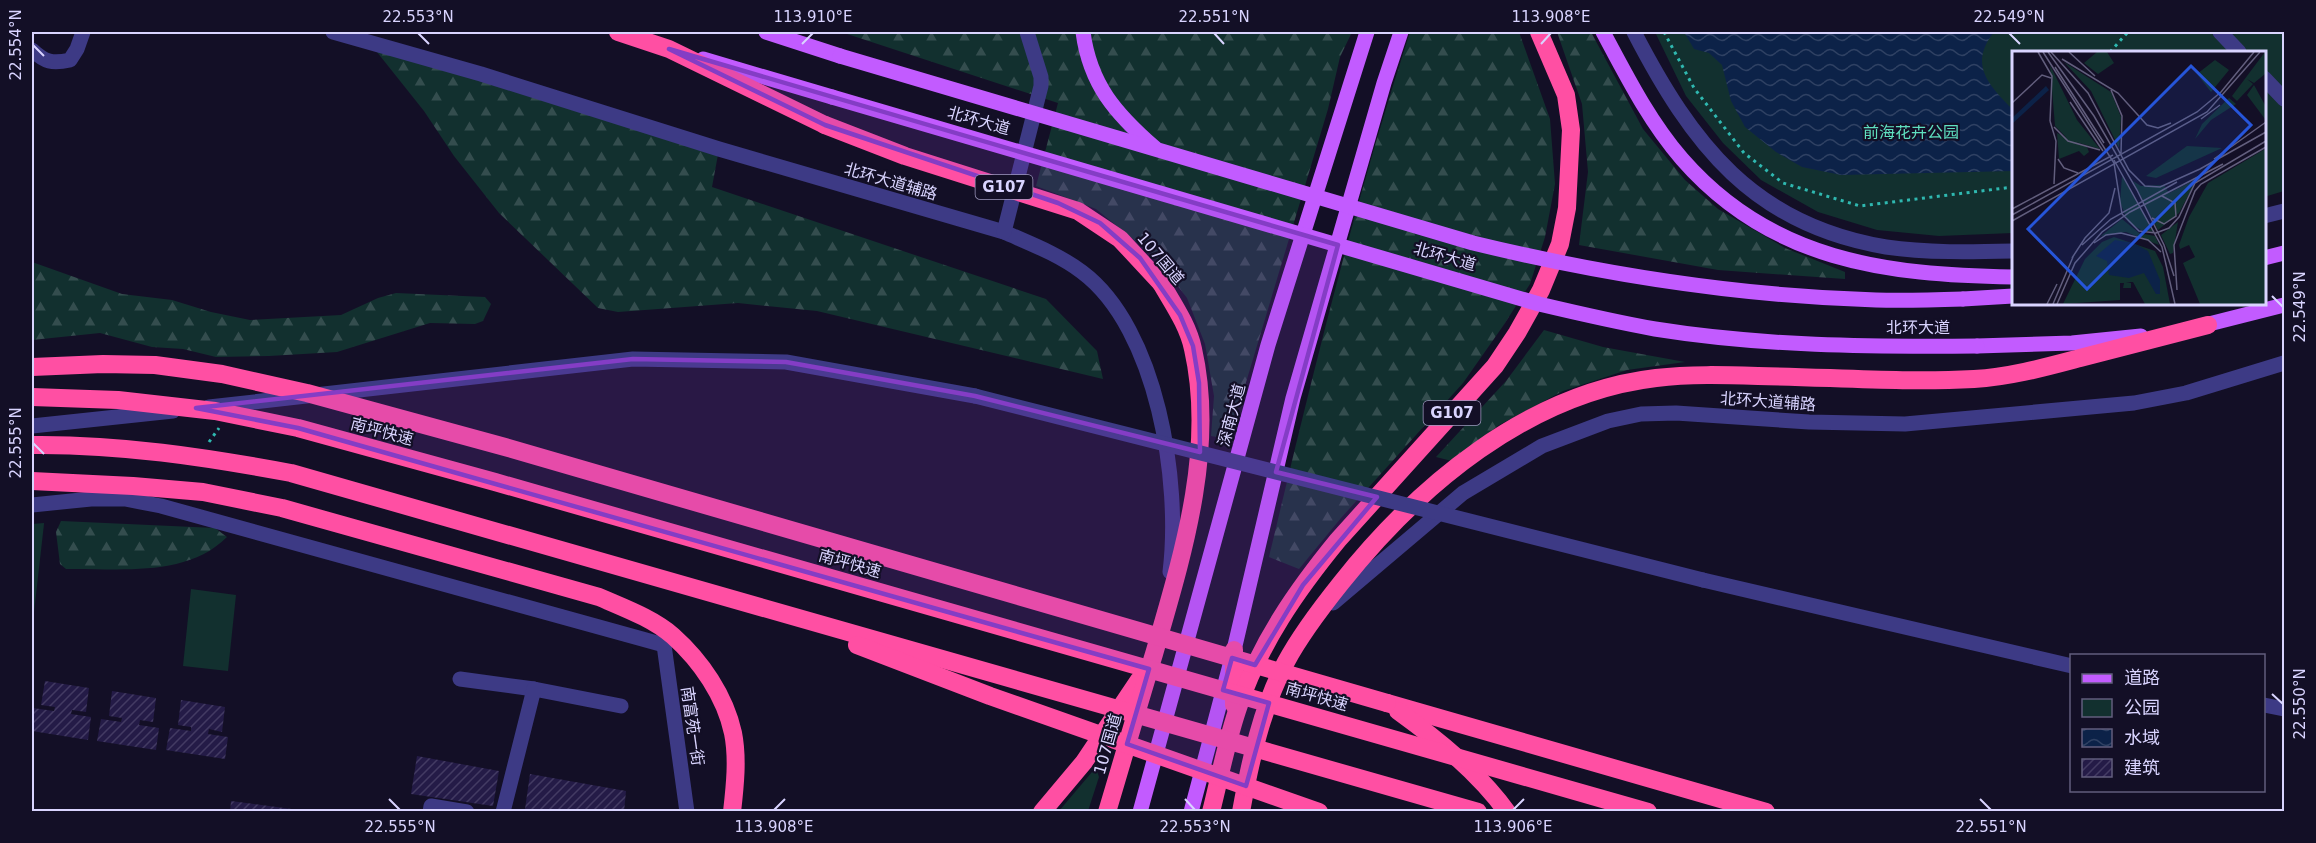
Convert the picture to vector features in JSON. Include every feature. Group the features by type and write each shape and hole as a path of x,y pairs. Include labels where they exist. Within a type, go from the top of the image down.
{"highway":[{"name":"北环大道","path":"618,32 669,49"},
{"name":"G107","path":"1211,812 1233,722 1245,688 1279,620 1338,540 1495,366 1541,290 1560,244 1567,208 1571,130 1566,95 1539,32"},
{"name":"107国道","path":"669,49 825,125 905,156 1078,211 1120,239 1161,283 1180,315 1193,346 1199,383 1201,415 1195,482 1183,544 1165,615 1107,812"},
{"path":"1242,803 1274,687 1286,662 1310,625 1363,555 1423,495 1462,463 1528,420 1588,394 1621,384 1687,375 1976,379 2032,370 2208,325"},
{"path":"32,367 103,364 155,365 222,374 307,393 506,447 1766,812"},
{"name":"南坪快速","path":"32,398 118,400 215,411 298,428 495,482 1648,812"},
{"path":"32,445 111,446 207,457 291,473 1478,812"},
{"path":"32,481 203,492 282,508 599,597 636,613 672,635 698,663 719,695 733,733 736,774 732,812"},
{"path":"778,612 990,696 1319,812"},
{"path":"1233,722 1234,650"},
{"path":"1042,812 1084,762 1133,691 1153,655"},
{"path":"1387,703 1467,766 1507,812"}],"main road":[{"name":"北环大道","path":"766,32 840,56 1473,243 1585,268 1697,286 1811,297 1878,300 2012,296"},
{"path":"1083,32 1086,53 1101,89 1124,120 1155,148"},
{"path":"1350,78 1354,32"},
{"name":"深南大道","path":"1140,812 1268,345 1350,78 1367,32"},
{"path":"1191,812 1234,650 1293,398 1384,83 1401,32"},
{"path":"1603,32 1650,116 1681,158 1715,193 1755,222 1802,246 1852,262 1903,272 2012,278"},
{"name":"北环大道","path":"669,49 1539,304 1666,330 1782,343 1841,346 1977,346 2092,341 2154,335 2208,325 2284,306"},
{"path":"2265,258 2284,253"}],"street":[{"path":"32,50 43,60 53,63 69,60 77,48 82,32"},
{"name":"北环大道辅路","path":"333,32 481,74 709,146 1004,232 1046,250 1082,272 1111,300 1132,333 1147,367 1156,399 1166,455 1173,546 1165,615"},
{"path":"1004,232 1041,86 1041,77 1027,32"},
{"path":"1634,32 1660,82 1714,156 1745,185 1779,210 1815,229 1887,247 1944,252 2012,252"},
{"path":"2220,32 2238,51"},
{"path":"2265,79 2284,99"},
{"path":"2265,216 2284,211"},
{"path":"32,426 633,359 786,362 975,396 1703,580 2070,666"},
{"name":"北环大道辅路","path":"1310,625 1337,598 1463,493 1542,446 1608,421 1641,414 1676,413 1809,422 1905,424 2134,403 2186,393 2284,363"},
{"name":"南富苑一街","path":"32,505 114,499 161,506 664,645 687,812"},
{"path":"460,679 621,706"},
{"path":"503,812 534,690"},
{"path":"2265,705 2284,709"},
{"path":"1242,803 1301,812"},
{"path":"430,812 431,806 467,812"}],"path":[{"path":"1664,32 1694,88 1744,153 1783,183 1860,206 2012,187"},
{"path":"2111,51 2128,32"}],"highlighted area":[{"path":"669,49 1338,245 1276,472 1377,497 1303,585 1255,665 1232,658 1223,690 1269,703 1246,786 1127,744 1149,669 298,428 196,408 633,359 786,362 975,396 1200,452 1199,383 1193,346 1180,315 1140,258 1100,223 1058,203 825,125"}],"green space":[{"path":"841,32 1352,32 1340,57 1328,109 1229,439 1211,436 1214,396 1205,344 1187,298 1156,258 1096,209 1036,186 1058,103"},
{"path":"1410,32 1519,32 1550,119 1555,184 1545,237 1530,284 1463,383 1341,518 1299,569 1269,557 1317,358 1352,227"},
{"path":"1557,32 1591,32 1643,129 1685,180 1718,209 1785,248 1845,272 1845,279 1718,270 1579,245 1588,172 1582,104"},
{"name":"前海花卉公园","path":"1655,32 2284,32 2284,191 2265,197 2265,51 2012,51 2012,233 1939,236 1877,230 1818,212 1761,180 1723,143 1686,96"},
{"path":"369,42 719,149 712,187 1046,299 1097,351 1103,379 817,311 738,303 618,312 598,308 499,213 454,156 424,111"},
{"path":"32,262 122,294 172,300 211,312 250,320 341,315 378,298 396,293 485,297 491,304 483,321 475,324 430,323 337,352 216,357 183,349 152,347 100,333 32,340"},
{"path":"1544,330 1603,347 1685,362 1627,370 1563,391 1499,425 1452,461 1436,457 1506,381"},
{"path":"61,521 215,528 227,537 210,550 172,565 129,569 66,569 60,564 56,532"},
{"path":"32,524 44,524 32,630"},
{"path":"191,589 236,595 228,671 183,666"},
{"path":"1097,771 1099,777 1088,811 1059,811 1092,772"}],"water":[{"path":"1684,32 1994,32 1986,44 1982,65 1996,92 2012,109 2012,171 1841,175 1802,167 1776,152 1745,127 1731,101 1722,65 1709,53 1694,49"}],"building":[{"path":"45,681 89,688 86,712 72,710 71,714 91,717 88,740 32,731 33,708 54,711 55,707 41,705"},
{"path":"112,691 156,698 153,722 140,720 139,725 159,728 156,750 97,741 101,719 121,722 122,718 109,716"},
{"path":"181,700 225,707 222,732 209,729 208,734 228,737 225,759 166,750 170,728 191,731 191,727 178,725"},
{"path":"417,756 499,771 493,806 411,794"},
{"path":"530,774 626,791 624,812 542,812 525,809"},
{"path":"231,801 299,810 299,812 230,812"}]}
